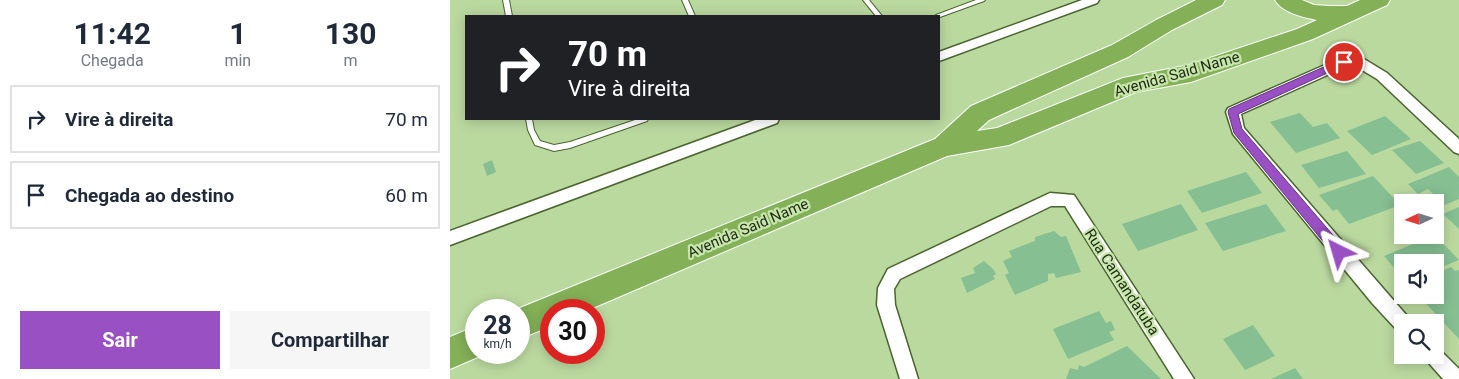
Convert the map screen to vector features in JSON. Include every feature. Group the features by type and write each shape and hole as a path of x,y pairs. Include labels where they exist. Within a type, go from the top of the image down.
{"highway":[{"name":"Avenida Said Name","path":"944,146 980,113 1120,51 1164,25 1214,0"},
{"path":"1286,0 1296,7 1314,14 1354,12"},
{"name":"Avenida Said Name","path":"578,299 944,146 1000,138 1132,84 1191,73 1304,34 1379,0"},
{"path":"450,353 465,347"}],"street":[{"path":"940,57 1093,0"},
{"path":"1394,314 1238,130 1233,112 1344,62 1359,62 1382,76 1459,148"},
{"path":"450,238 769,120"},
{"name":"Rua Camandatuba","path":"909,379 886,305 886,288 894,274 1050,199 1069,200 1185,379"},
{"path":"1442,364 1456,379"}],"lane":[{"path":"506,0 509,15"},
{"path":"684,0 692,15"},
{"path":"866,0 878,15"},
{"path":"940,15 982,0"},
{"path":"529,120 531,130 538,143 554,148 570,145 642,120"}],"building":[{"path":"1300,113 1313,127 1327,123 1340,138 1296,153 1270,122"},
{"path":"1385,116 1411,139 1372,155 1347,131"},
{"path":"1420,141 1444,163 1416,174 1392,150"},
{"path":"1347,151 1366,174 1319,188 1301,165"},
{"path":"492,160 496,172 487,176 483,164"},
{"path":"1449,167 1459,177 1459,199 1445,205 1444,194 1433,194 1428,189 1418,194 1408,184"},
{"path":"1246,172 1262,193 1202,213 1187,191"},
{"path":"1373,176 1394,199 1394,207 1349,224 1337,209 1333,211 1319,195"},
{"path":"1181,204 1198,230 1138,251 1122,224"},
{"path":"1266,204 1286,231 1223,251 1205,223"},
{"path":"1459,207 1459,229 1444,215"},
{"path":"1054,231 1061,237 1066,236 1081,272 1056,278 1054,273 1048,274 1048,281 1015,295 1005,275 1009,273 1003,261 1012,257 1009,251 1035,241 1035,237"},
{"path":"1413,244 1444,244 1459,260 1444,266 1444,254 1394,254 1394,268 1384,256"},
{"path":"984,261 994,270 996,274 993,276 995,279 967,293 961,278 975,273 973,268"},
{"path":"1451,267 1455,271 1459,270 1459,339 1444,323 1444,314 1436,314 1426,304 1444,304 1444,270"},
{"path":"1099,311 1106,323 1111,321 1115,330 1109,332 1114,340 1068,359 1053,329"},
{"path":"1253,325 1275,356 1245,370 1223,339"},
{"path":"1127,346 1161,379 1066,379 1070,368 1078,370 1079,365 1084,367"},
{"path":"1295,368 1303,379 1271,379"}],"route":[{"path":"1339,252 1238,130 1233,112 1344,62"}]}
